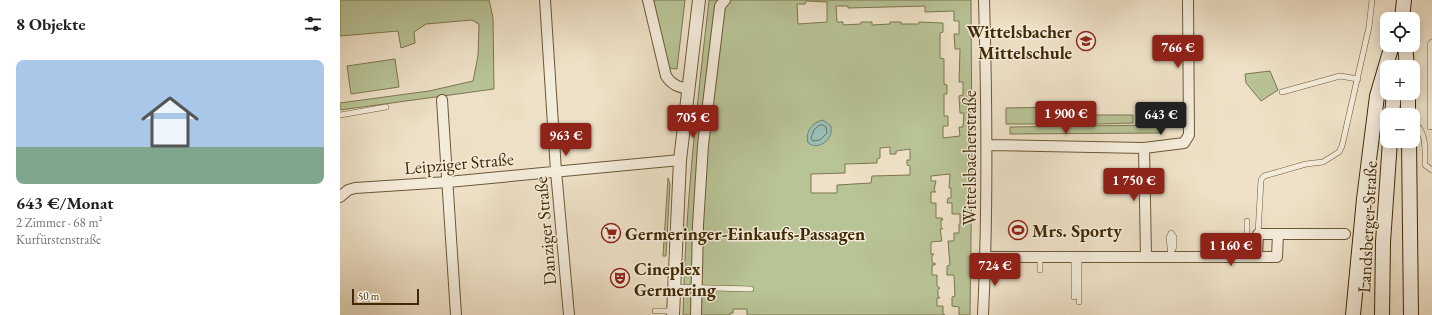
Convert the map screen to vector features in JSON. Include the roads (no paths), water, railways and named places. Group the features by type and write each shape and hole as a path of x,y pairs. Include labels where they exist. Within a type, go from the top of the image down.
{"main road":[{"path":"1403,12 1404,0"},
{"path":"1353,315 1364,199 1377,96 1390,52"},
{"name":"Landsberger Straße","path":"1382,315 1383,234 1389,148"},
{"path":"1409,148 1411,315"}],"street":[{"name":"Danziger Straße","path":"545,0 550,126 556,171 569,315"},
{"path":"648,0 666,76 670,82 676,86 689,88"},
{"path":"673,313 680,160 699,0"},
{"path":"696,315 698,224 705,127 720,6 725,0"},
{"name":"Wittelsbacherstraße","path":"983,315 986,257 988,144 984,0"},
{"path":"988,144 1144,148 1184,143 1189,135 1188,0"},
{"path":"442,100 456,315"},
{"path":"1144,148 1146,256"},
{"name":"Leipziger Straße","path":"340,197 348,190 355,188 448,182 680,160"},
{"path":"1252,256 1258,234 1345,234"},
{"path":"986,257 1146,256 1171,254 1277,257 1278,234"}],"lane":[{"path":"1258,234 1261,180 1264,176 1306,164 1323,162 1339,152 1342,146 1349,122 1369,27 1372,0"},
{"path":"1430,127 1430,44 1432,42"},
{"path":"1282,92 1340,76 1358,79"},
{"path":"340,115 386,108"},
{"path":"1420,130 1423,134 1425,165 1432,170"},
{"path":"1247,221 1252,256"},
{"path":"1040,256 1040,270"},
{"path":"1074,297 1076,257"},
{"path":"1076,257 1079,302"},
{"path":"673,287 751,289"},
{"path":"655,311 673,313"}],"water":[{"path":"823,120 831,126 828,139 821,145 817,146 808,143 807,139 810,128 819,121"}],"place":[{"name":"Wittelsbacher Mittelschule","path":"1086,41"},
{"name":"Mrs. Sporty","path":"1018,230"},
{"name":"Germeringer-Einkaufs-Passagen","path":"611,233"},
{"name":"Cineplex Germering","path":"620,278"}]}
